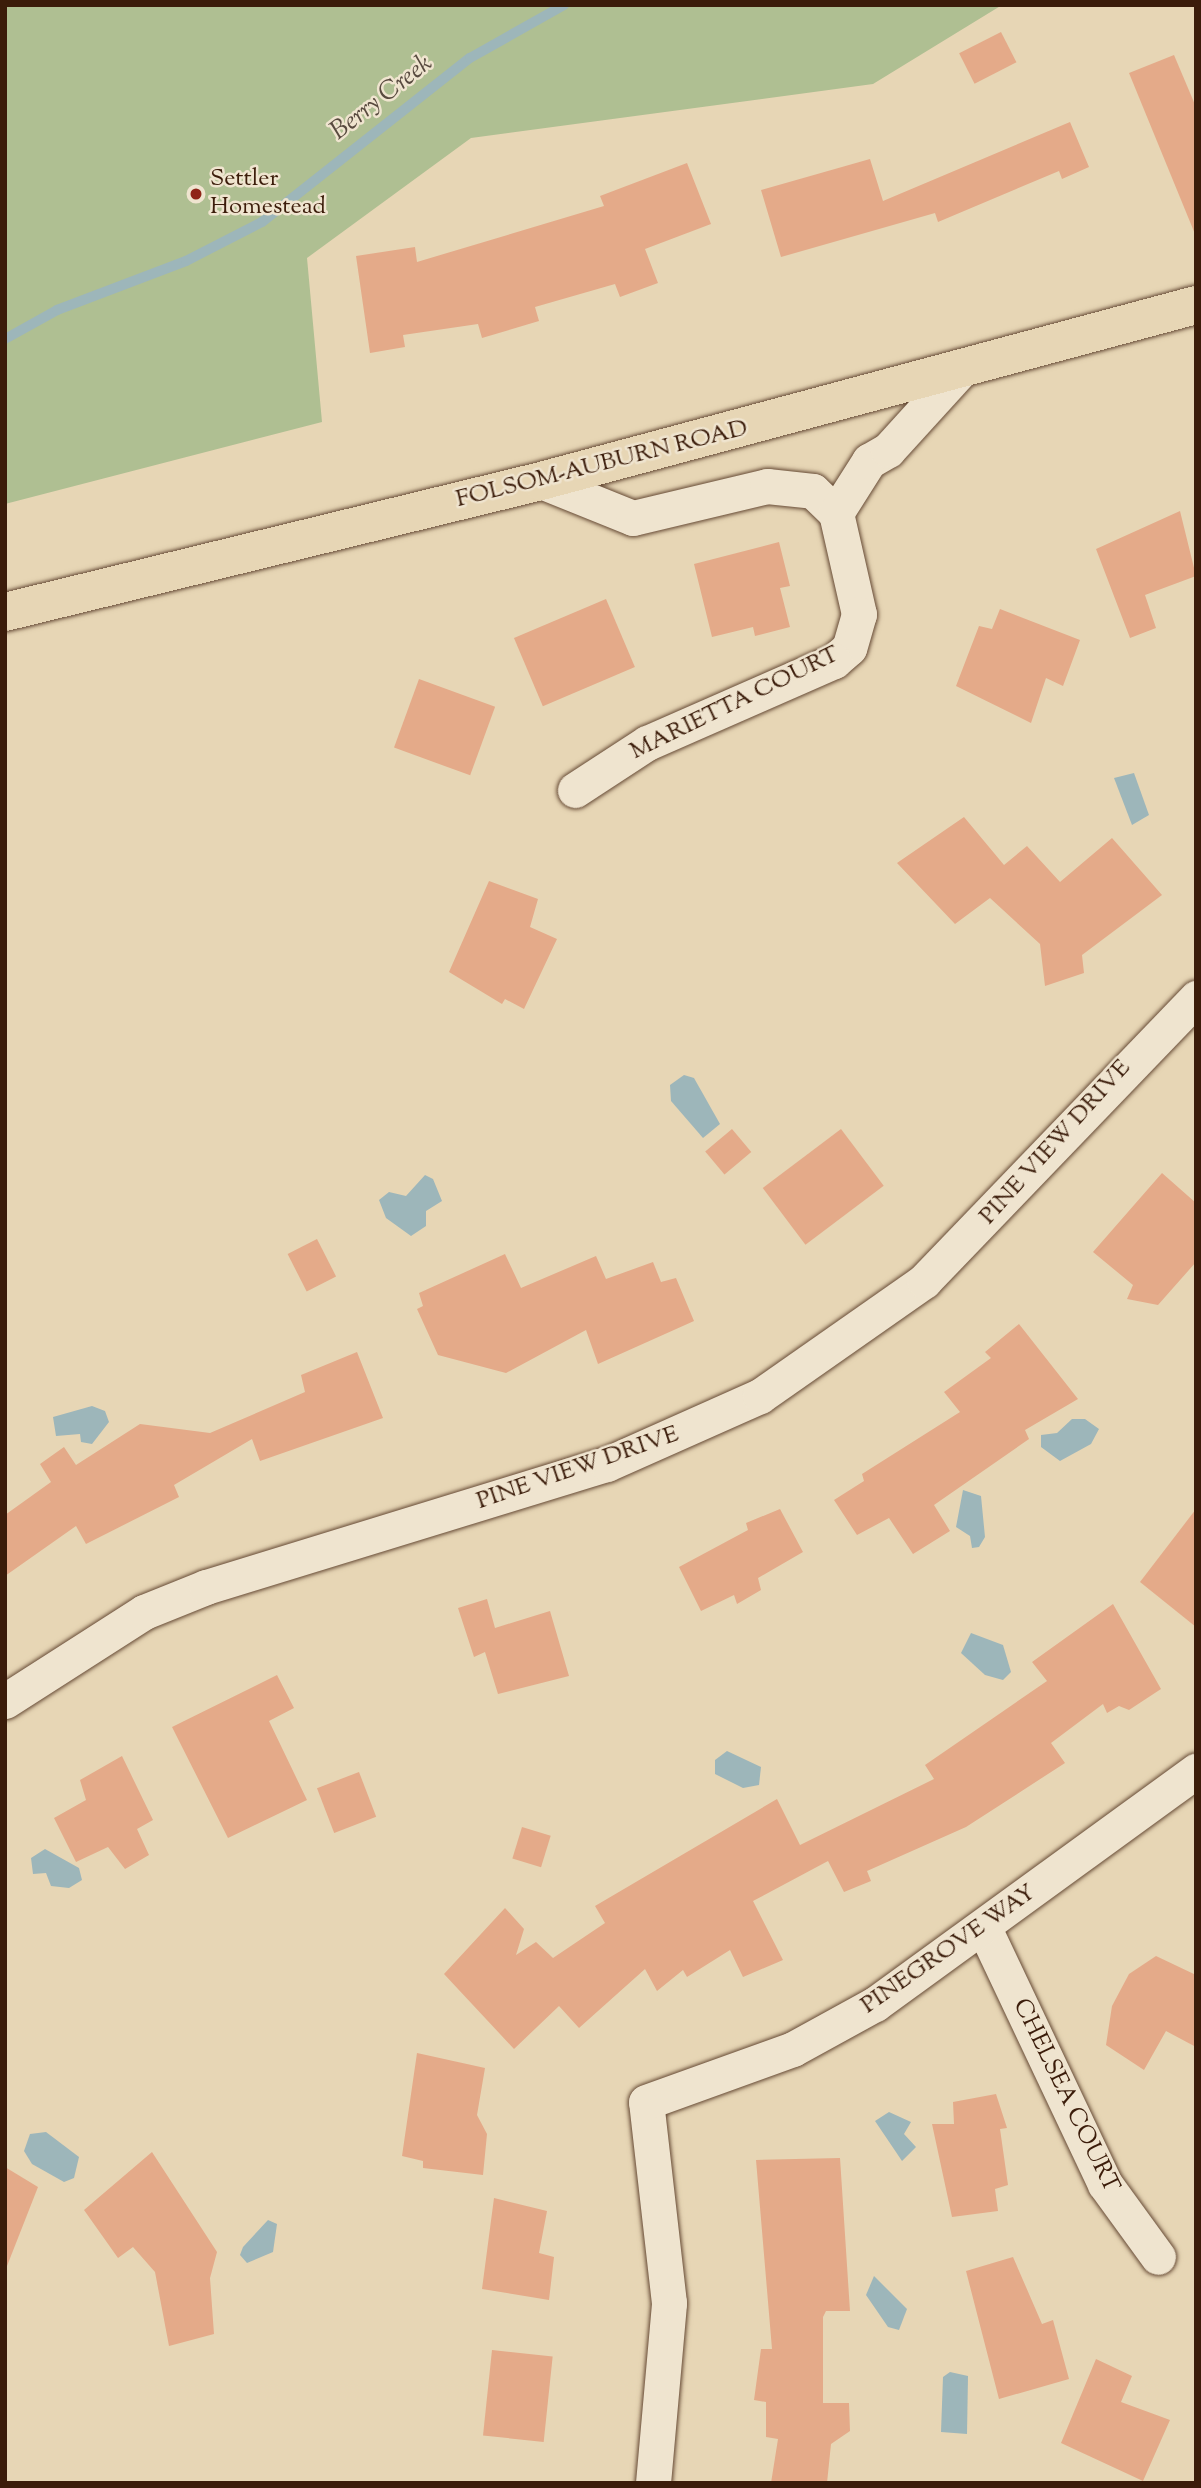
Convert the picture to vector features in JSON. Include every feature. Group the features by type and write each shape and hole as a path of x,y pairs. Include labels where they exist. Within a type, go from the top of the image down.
{"main road":[{"name":"FOLSOM-AUBURN ROAD","path":"5,612 541,481 958,373 1196,305"}],"street":[{"path":"541,481 633,518 795,485 813,491 836,513 869,461 888,450 958,373"},
{"name":"MARIETTA COURT","path":"575,790 647,743 849,648 859,614 836,513"},
{"name":"PINE VIEW DRIVE","path":"5,1701 144,1612 206,1587 607,1464 760,1396 924,1281 1196,998"},
{"name":"PINEGROVE WAY","path":"653,2483 669,2303 646,2102 793,2049 875,2004 985,1928 1196,1771"},
{"name":"CHELSEA COURT","path":"985,1928 1105,2184 1158,2257"}],"green space":[{"path":"5,5 1002,5 873,84 471,138 307,258 322,422 5,504"}],"water":[{"path":"1134,773 1149,815 1132,825 1114,778"},
{"path":"684,1075 694,1078 720,1124 703,1138 671,1101 670,1085"},
{"path":"425,1175 433,1179 442,1201 426,1211 426,1226 411,1236 386,1218 379,1200 389,1192 406,1196"},
{"path":"92,1406 105,1411 109,1422 92,1444 81,1442 80,1434 56,1436 53,1417"},
{"path":"1072,1419 1085,1419 1099,1429 1091,1444 1060,1461 1041,1447 1041,1435 1057,1433"},
{"path":"963,1490 981,1496 985,1537 979,1547 972,1548 970,1536 956,1527"},
{"path":"971,1633 1003,1645 1011,1672 1003,1680 985,1675 961,1653"},
{"path":"727,1751 761,1767 759,1785 743,1788 715,1774 715,1760"},
{"path":"45,1849 79,1868 82,1880 69,1888 51,1886 46,1873 33,1874 31,1858"},
{"path":"889,2112 911,2122 904,2134 916,2147 902,2161 875,2121"},
{"path":"46,2132 79,2157 74,2178 64,2182 32,2164 24,2151 30,2134"},
{"path":"268,2220 277,2224 273,2252 247,2263 240,2255 243,2247"},
{"path":"874,2276 907,2309 899,2330 888,2327 866,2295"},
{"path":"950,2372 968,2376 967,2434 941,2432 943,2377"}],"building":[{"path":"1001,32 1016,62 975,84 959,53"},
{"path":"1174,55 1196,107 1195,234 1129,73"},
{"path":"1070,122 1089,167 1062,179 1059,171 938,222 935,213 781,257 761,190 870,159 883,201"},
{"path":"687,163 711,224 645,249 658,283 620,297 615,284 535,307 539,321 482,338 478,324 403,335 405,347 370,353 356,256 415,247 417,262 604,206 600,196"},
{"path":"1180,511 1196,576 1145,595 1156,628 1130,638 1096,549"},
{"path":"779,542 790,586 780,588 790,627 755,636 753,627 712,637 694,564"},
{"path":"606,599 635,667 543,706 514,638"},
{"path":"1000,609 1080,640 1063,686 1046,678 1031,723 956,686 979,626 992,629"},
{"path":"419,679 495,707 470,775 394,748"},
{"path":"964,817 1004,865 1027,846 1060,882 1112,838 1162,895 1082,955 1084,973 1045,986 1040,944 990,898 955,924 897,863"},
{"path":"489,881 538,899 530,927 557,939 524,1009 505,999 502,1004 449,972"},
{"path":"732,1129 751,1152 724,1174 705,1151"},
{"path":"841,1129 884,1186 805,1245 763,1188"},
{"path":"1162,1173 1196,1203 1196,1262 1158,1305 1127,1299 1133,1285 1093,1252"},
{"path":"317,1239 336,1276 307,1291 288,1254"},
{"path":"505,1254 521,1288 596,1256 606,1279 653,1262 661,1282 676,1278 694,1321 598,1364 586,1330 506,1373 438,1355 417,1309 423,1306 419,1293"},
{"path":"1019,1324 1078,1399 1025,1430 1029,1439 934,1505 950,1531 913,1554 889,1518 857,1535 834,1500 864,1481 862,1474 960,1412 944,1392 991,1358 985,1352"},
{"path":"357,1352 383,1418 260,1461 252,1439 174,1485 179,1497 86,1544 76,1526 5,1576 5,1515 51,1482 40,1464 64,1447 76,1465 140,1424 210,1433 305,1392 301,1375"},
{"path":"780,1509 803,1552 758,1578 761,1590 737,1604 734,1595 701,1611 679,1567 748,1530 746,1523"},
{"path":"1196,1509 1196,1627 1140,1582"},
{"path":"487,1599 495,1628 550,1611 569,1676 498,1694 485,1652 474,1657 458,1608"},
{"path":"1113,1604 1161,1689 1129,1710 1119,1706 1107,1713 1103,1704 1051,1743 1065,1763 966,1827 867,1871 871,1881 844,1892 828,1861 753,1901 783,1960 743,1977 730,1950 687,1977 683,1970 657,1991 645,1969 579,2028 559,2006 514,2049 444,1974 505,1908 524,1929 516,1955 536,1942 553,1958 605,1923 595,1906 777,1799 800,1845 934,1779 925,1765 1047,1681 1032,1662"},
{"path":"277,1675 294,1708 269,1721 307,1800 228,1838 172,1727"},
{"path":"122,1756 153,1820 137,1829 149,1855 125,1869 108,1847 76,1862 54,1818 86,1800 80,1780"},
{"path":"359,1772 376,1817 334,1833 317,1788"},
{"path":"522,1827 551,1836 541,1867 512,1859"},
{"path":"1156,1956 1196,1975 1196,2047 1166,2031 1144,2070 1106,2045 1112,2006 1129,1974"},
{"path":"417,2053 485,2068 477,2115 487,2134 483,2175 423,2168 423,2161 402,2156"},
{"path":"996,2094 1007,2128 1000,2129 1008,2185 995,2189 998,2211 952,2217 932,2124 954,2124 953,2102"},
{"path":"152,2152 217,2252 210,2278 214,2334 169,2346 155,2272 133,2247 118,2258 84,2210"},
{"path":"840,2158 850,2311 826,2311 823,2317 823,2403 849,2403 850,2431 831,2444 827,2483 771,2483 778,2439 766,2437 766,2402 754,2400 761,2349 772,2349 756,2160"},
{"path":"5,2167 38,2187 7,2266 5,2266"},
{"path":"494,2198 547,2211 539,2253 554,2257 549,2300 482,2289"},
{"path":"1013,2257 1042,2324 1053,2320 1069,2379 999,2399 966,2271"},
{"path":"492,2350 553,2356 544,2442 483,2436"},
{"path":"1096,2359 1132,2376 1121,2402 1170,2420 1143,2481 1061,2443"}],"waterway":[{"name":"Berry Creek","path":"5,339 57,310 186,261 262,222 470,58 564,5"}],"place":[{"name":"Settler Homestead","path":"196,194"}]}
